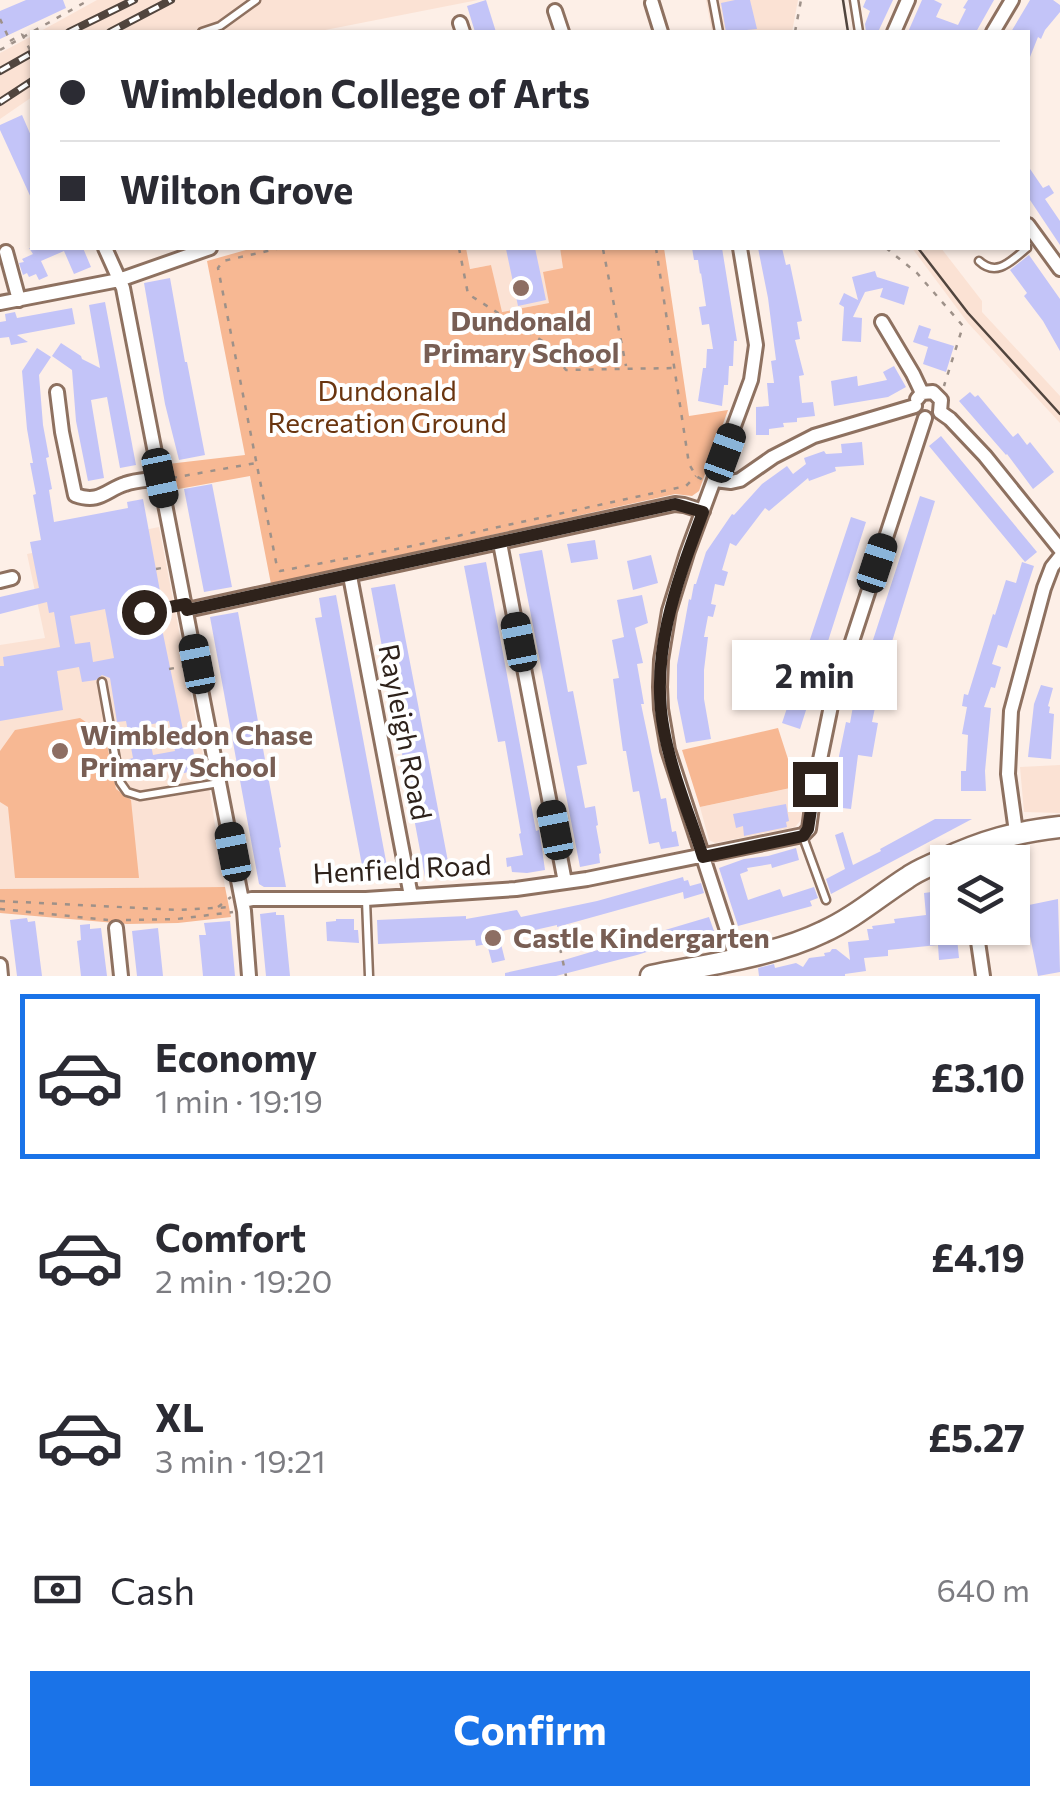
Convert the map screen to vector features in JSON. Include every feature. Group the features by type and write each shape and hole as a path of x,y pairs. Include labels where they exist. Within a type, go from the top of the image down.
{"main road":[{"path":"980,845 1016,832 1060,826"},
{"path":"651,976 725,966 803,940 868,907 909,876 930,868"}],"street":[{"path":"895,30 908,0"},
{"path":"994,30 1012,0"},
{"path":"652,3 660,30"},
{"path":"555,11 561,30"},
{"path":"1031,244 1060,268"},
{"path":"106,250 119,280 186,607 242,901 249,976"},
{"path":"0,303 119,280 204,250"},
{"path":"725,966 703,857 668,750 660,686 669,611 755,361 756,345 740,250"},
{"path":"6,252 19,300"},
{"path":"714,482 740,480 814,436 918,399 927,392 937,395 942,406 936,416 925,418 916,412 918,399 913,374 882,322"},
{"path":"57,392 75,495 103,496 125,484 160,478"},
{"path":"940,412 984,456 1060,553 1044,588 1010,711 1008,774 1016,832"},
{"path":"801,836 808,829 831,706 925,418"},
{"path":"186,607 350,576 675,504 703,512"},
{"path":"500,543 565,882"},
{"name":"Rayleigh Road","path":"350,576 412,896"},
{"name":"Henfield Road","path":"242,901 366,899 516,889 801,836"},
{"path":"116,928 121,976"},
{"path":"979,945 984,976"},
{"path":"0,965 1,976"}],"lane":[{"path":"208,30 256,0"},
{"path":"713,0 718,30"},
{"path":"854,0 858,30"},
{"path":"980,261 983,266 1001,268 1024,250"},
{"path":"144,612 186,607"},
{"path":"102,682 120,782 127,792 140,796 220,783"},
{"path":"801,836 826,900"},
{"path":"366,899 369,976"}],"path":[{"path":"33,30 89,0"},
{"path":"795,30 801,0"},
{"path":"0,19 11,42"},
{"path":"11,42 30,32"},
{"path":"0,50 22,34 30,50"},
{"path":"272,250 223,261 218,268 277,566 284,572 686,486 696,476"},
{"path":"460,250 468,294 544,342 566,370 674,368"},
{"path":"603,250 626,368"},
{"path":"656,250 688,464 696,476 714,482"},
{"path":"889,250 918,273 963,326 944,386 937,395"},
{"path":"160,478 256,463"},
{"path":"169,669 197,664"},
{"path":"0,901 179,910 234,906 242,901"},
{"path":"217,908 242,901"},
{"path":"0,909 114,920 177,919 216,914 242,901"},
{"path":"216,914 217,908"},
{"path":"560,948 566,976"}],"shaded area":[{"path":"97,0 478,0 325,30 43,30"},
{"path":"706,0 798,0 792,30 712,30"},
{"path":"30,37 30,98 0,119 0,53"},
{"name":"Dundonald Primary School","path":"466,250 560,250 563,268 549,303 501,312 491,265 469,269"},
{"path":"913,250 943,250 982,301 982,312 1060,396 1060,423 968,323"},
{"name":"Wimbledon Chase Primary School","path":"159,527 225,887 0,889 0,645 45,638 27,554"},
{"path":"1060,765 1060,813 1024,812 1020,767"},
{"path":"796,787 804,789 801,820 795,827 715,843 709,840 700,807"}],"green space":[{"name":"Dundonald Recreation Ground","path":"246,250 466,250 470,269 491,265 502,312 549,303 543,272 563,268 560,250 664,250 689,416 728,410 699,491 692,496 675,494 271,584 250,476 173,490 168,464 245,455 207,261"},
{"path":"80,718 105,735 116,789 131,800 139,878 15,878 8,807 0,802 0,751 15,730"},
{"path":"778,728 788,759 808,762 804,789 795,787 700,807 682,750"},
{"path":"225,887 231,917 127,924 0,913 0,889"}],"building":[{"path":"26,0 63,0 66,8 0,39 0,11"},
{"path":"486,0 495,30 474,30 467,6"},
{"path":"750,0 757,29 726,30 721,3"},
{"path":"866,0 893,0 879,30 866,30 870,11 863,7"},
{"path":"922,0 942,4 936,17 958,25 968,0 994,0 977,30 909,30"},
{"path":"1030,0 1053,0 1060,5 1060,12 1041,39 1038,37 1030,57 1030,30 1012,30"},
{"path":"22,115 30,133 30,196 0,130 0,125"},
{"path":"1030,169 1043,188 1049,185 1054,193 1045,199 1060,221 1060,245 1030,200"},
{"path":"30,250 84,250 91,267 74,274 64,251 41,261 48,276 39,280 36,274 23,275 19,263 33,254"},
{"path":"506,250 535,250 546,300 518,306"},
{"path":"692,250 722,250 737,341 722,406 698,401 707,349 713,349 709,324 702,325 699,307 706,306 698,260 694,260"},
{"path":"758,250 782,250 786,265 790,264 802,321 797,322 800,339 795,340 804,375 799,376 802,403 813,402 815,416 783,423 784,427 769,429 769,435 756,435 756,407 769,406 767,383 774,383 771,361 776,360"},
{"path":"1029,255 1060,299 1060,351 1010,270"},
{"path":"875,271 877,277 909,287 904,305 880,297 883,288 865,292 853,317 862,318 861,342 842,341 844,307 839,304 844,293 858,300 852,277"},
{"path":"170,278 205,455 179,460 144,283"},
{"path":"105,302 136,465 120,468 107,397 91,400 104,478 88,481 76,421 72,370 52,356 61,343 100,368 89,305"},
{"path":"72,308 75,324 17,335 28,342 11,345 9,337 0,338 0,322 6,321 5,314 15,312 17,318"},
{"path":"919,325 931,329 928,338 954,346 946,372 923,364 928,347 913,342"},
{"path":"37,348 51,357 39,375 54,522 128,508 127,502 143,499 162,602 136,607 140,628 161,624 183,730 189,729 197,770 180,774 178,768 129,777 126,760 133,758 126,721 117,722 110,678 102,675 82,682 79,667 57,671 63,710 0,721 3,657 60,647 54,612 49,613 47,602 0,614 0,597 39,588 30,542 41,540 22,371","holes":["105,609 114,658 93,662 90,642 75,644 70,616","169,721 175,751 153,755 147,725"]},
{"path":"894,366 906,387 888,397 834,406 831,381 857,376 858,386 887,380 883,372"},
{"path":"970,392 978,395 1013,437 1018,433 1027,445 1030,442 1054,472 1033,489 959,401"},
{"path":"941,436 1037,552 1025,562 929,446"},
{"path":"862,442 864,465 835,467 836,471 809,481 808,478 769,511 765,508 736,546 730,543 722,570 728,572 724,586 715,584 711,604 716,605 713,617 708,616 704,637 708,637 704,699 711,739 686,743 677,698 677,665 689,599 706,552 732,514 787,466 793,474 806,464 804,458 824,451 842,453 841,444"},
{"path":"212,484 232,587 204,592 184,489"},
{"path":"920,496 935,501 880,681 885,683 872,722 878,723 872,757 858,755 851,809 834,807 846,722 850,723 855,695"},
{"path":"851,517 866,522 800,729 782,723"},
{"path":"595,540 598,559 571,563 567,544"},
{"path":"542,550 568,692 573,691 587,764 577,766 585,808 595,806 598,825 600,863 580,867 519,554"},
{"path":"651,555 658,583 633,590 627,561"},
{"path":"486,562 545,870 527,873 512,872 511,866 507,867 506,858 523,855 521,833 505,741 498,742 464,566"},
{"path":"1022,562 1034,566 1007,648 998,645 992,664 1001,667 984,707 991,708 986,791 961,791 968,735 962,734 967,707 962,706 964,694 968,695 1006,580 1016,583"},
{"path":"395,584 450,872 425,877 371,588"},
{"path":"336,595 389,877 365,881 315,618 322,617 319,598"},
{"path":"642,595 648,623 635,628 643,663 637,664 641,704 661,799 666,798 672,832 676,831 679,846 661,849 659,842 649,844 639,791 633,792 613,679 619,678 612,640 624,637 617,600"},
{"path":"238,612 286,887 259,884 210,617"},
{"path":"1041,685 1053,688 1048,706 1049,713 1054,714 1051,759 1028,757 1034,704"},
{"path":"786,804 787,827 744,836 743,826 736,828 733,814"},
{"path":"935,819 972,819 831,894 826,879 845,869 835,835 843,832 853,865"},
{"path":"796,848 799,860 772,868 771,864 747,868 740,874 748,900 780,889 783,897 814,887 818,898 810,901 812,906 738,926 719,868"},
{"path":"683,877 690,886 701,883 704,893 684,899 683,892 557,927 498,932 505,960 492,963 487,944 476,946 475,940 378,944 377,920 466,919 517,910 521,917"},
{"path":"930,892 930,945 938,945 888,950 888,956 864,958 866,971 845,976 759,976 758,968 796,963 803,967 809,958 825,956 832,949 850,960 848,942 869,940 867,929 873,929 872,926 926,915 924,893"},
{"path":"1058,899 1060,972 1038,976 1030,936 1030,905"},
{"path":"260,914 284,915 290,976 266,976"},
{"path":"709,917 714,931 637,955 556,976 505,976 505,973 564,960"},
{"path":"27,918 28,922 35,921 42,976 17,976 10,920"},
{"path":"354,919 359,943 327,941 326,922"},
{"path":"230,921 235,976 203,976 199,935 206,935 204,923"},
{"path":"90,924 90,929 101,928 107,976 81,976 77,941 81,940 80,925"},
{"path":"158,928 163,976 137,976 132,931"},
{"path":"938,945 958,945 959,958 939,960"}],"tram line":[{"path":"843,0 848,30"},
{"path":"920,250 968,313 1060,414"}],"railway":[{"path":"73,30 134,0"},
{"path":"114,30 171,0"},
{"path":"0,71 30,54"},
{"path":"0,102 30,82"}],"place":[{"name":"Dundonald Primary School","path":"521,288"},
{"name":"Wimbledon Chase Primary School","path":"60,751"},
{"name":"Castle Kindergarten","path":"493,938"}],"route":[{"path":"144,612 186,604 187,610 684,505 703,512 664,633 661,710 668,750 703,857 803,836 808,829 815,784"}]}
